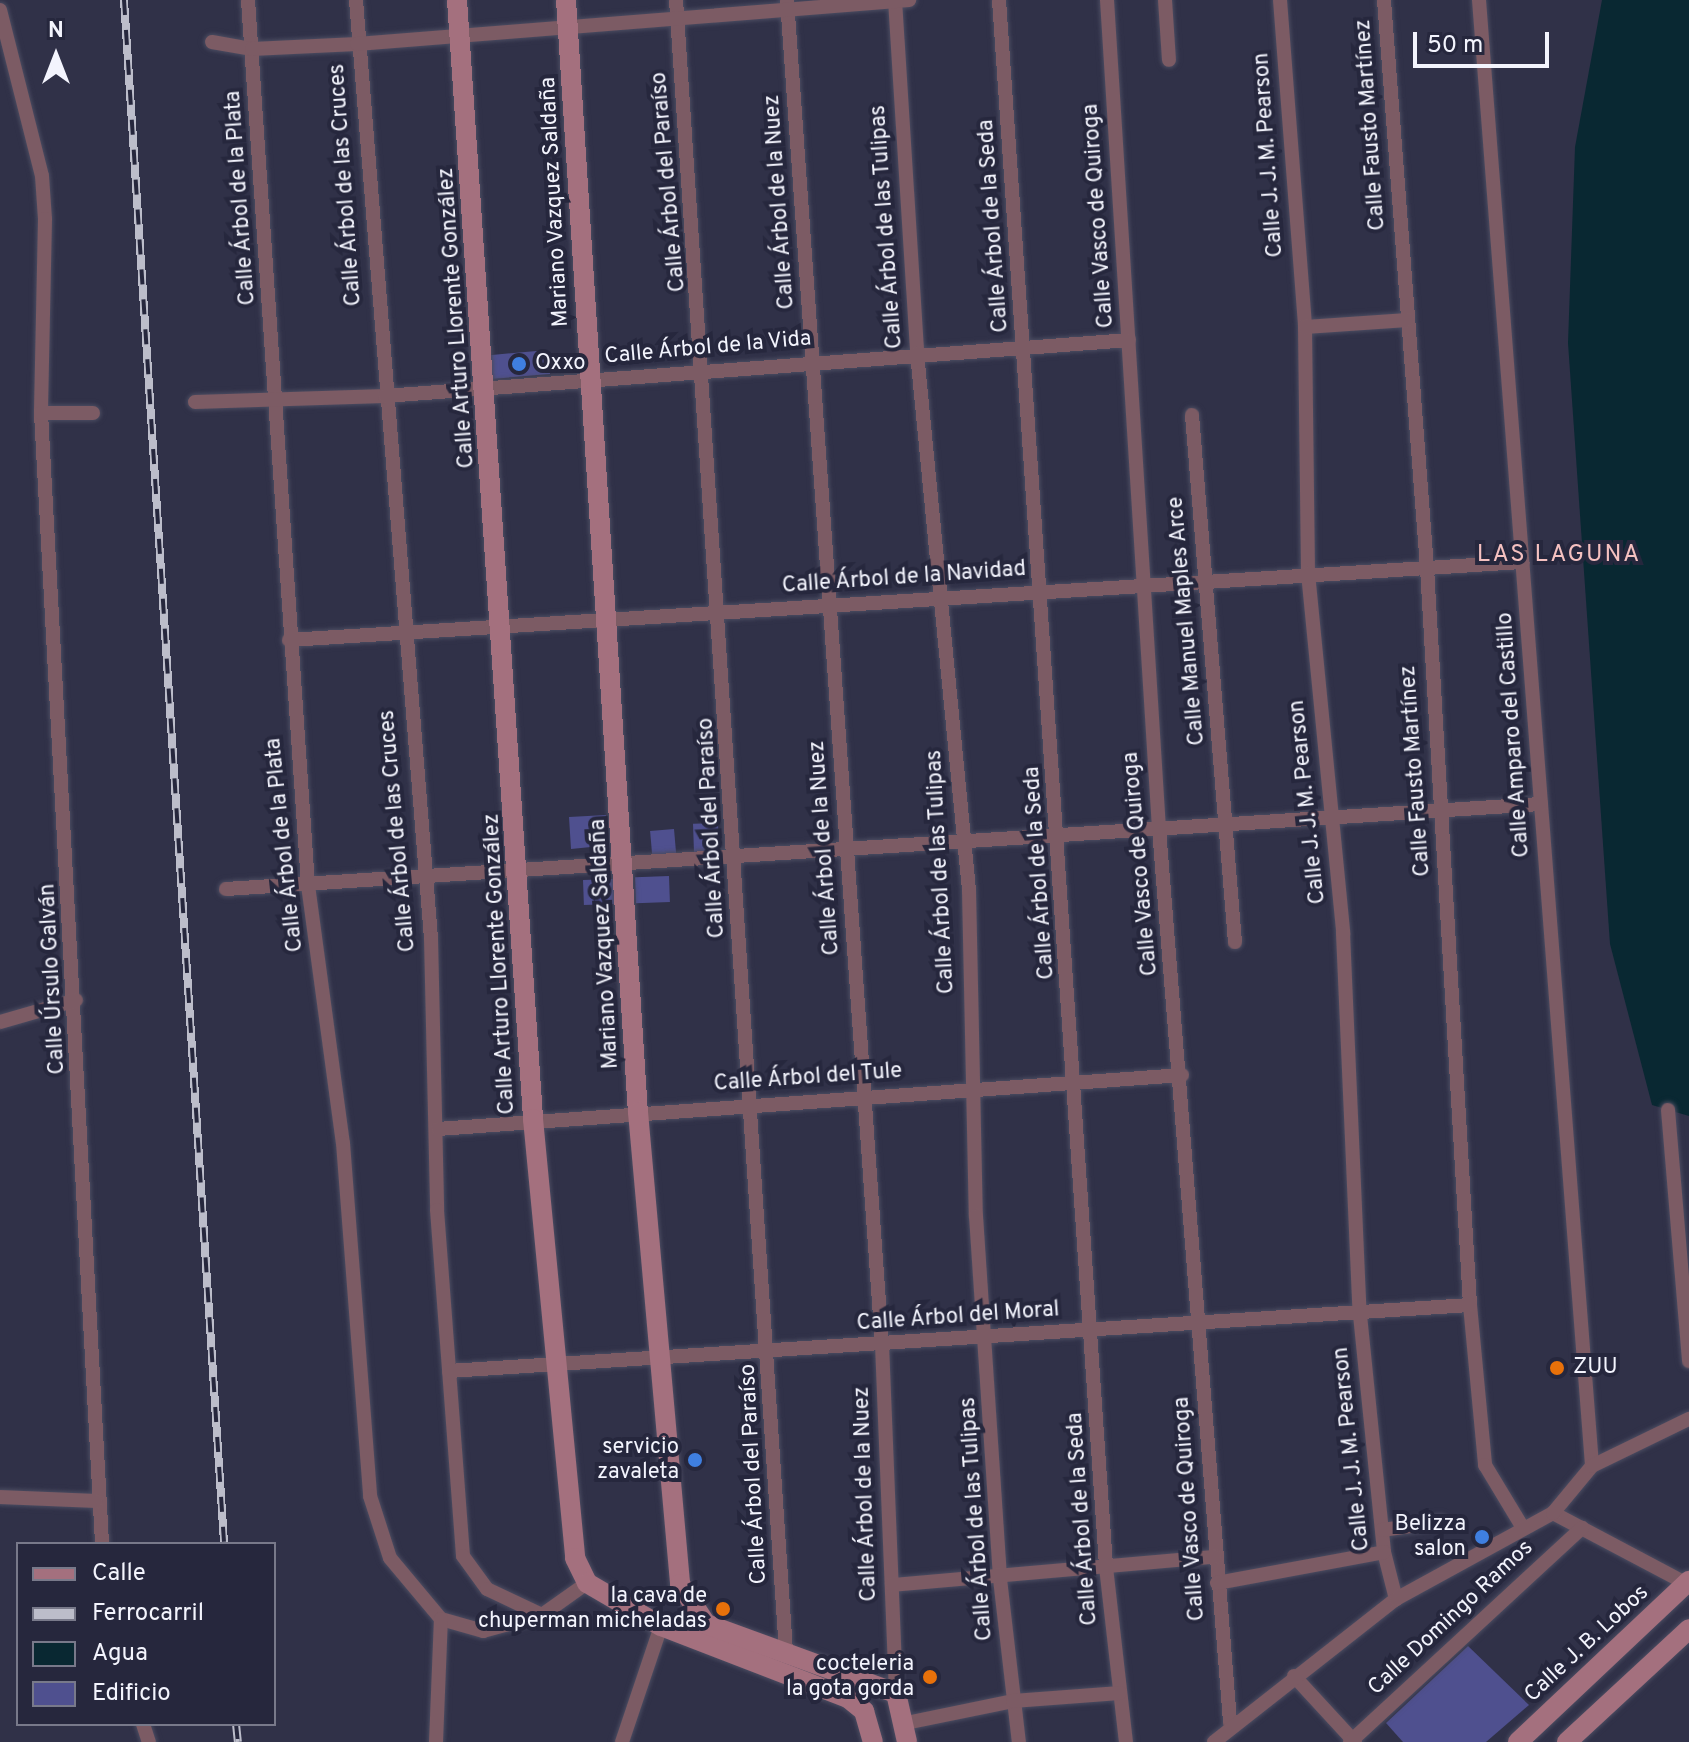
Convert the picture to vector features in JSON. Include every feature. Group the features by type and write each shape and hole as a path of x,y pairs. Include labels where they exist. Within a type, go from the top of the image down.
{"street":[{"name":"Calle Árbol de la Plata","path":"248,0 278,401 289,640 308,885 343,1143 370,1496 390,1558 441,1619"},
{"name":"Calle Árbol de las Cruces","path":"356,0 402,632 426,876 449,1371 463,1556 487,1589 542,1615"},
{"name":"Calle Arturo Llorente González","path":"457,0 505,627 533,1119 573,1546 587,1583"},
{"name":"Mariano Vazquez Saldaña","path":"566,0 626,867 638,1112 680,1584 706,1624 896,1693"},
{"name":"Calle Árbol de las Tulipas","path":"895,0 917,353 965,841 970,1087 988,1337 1000,1579 1019,1742"},
{"path":"212,42 252,49 357,44 568,29 677,8 909,0"},
{"name":"Calle Árbol de la Seda","path":"999,0 1077,1080 1106,1567 1126,1742"},
{"name":"Calle Vasco de Quiroga","path":"1107,0 1141,583 1159,829 1182,1075 1215,1557 1230,1722"},
{"path":"1165,0 1169,60"},
{"name":"Calle J. J. M. Pearson","path":"1280,0 1305,327 1308,573 1332,818 1360,1315 1384,1552 1396,1599"},
{"name":"Calle Fausto Martínez","path":"1384,0 1427,568 1438,810 1470,1305 1485,1465 1523,1528"},
{"name":"Calle Amparo del Castillo","path":"1479,0 1592,1466"},
{"name":"Calle Árbol de la Nuez","path":"788,5 849,850 861,1097 882,1344 896,1693"},
{"name":"Calle Árbol del Paraíso","path":"677,8 706,370 786,1653"},
{"name":"Calle Úrsulo Galván","path":"0,10 42,176 41,413 76,1000 96,1501 102,1542"},
{"path":"1305,327 1408,320"},
{"name":"Calle Árbol de la Vida","path":"195,402 385,396 815,360 1129,340"},
{"path":"41,413 93,413"},
{"name":"Calle Manuel Maples Arce","path":"1192,415 1235,942"},
{"name":"Calle Árbol de la Navidad","path":"289,640 943,599 1205,578 1523,562"},
{"path":"226,889 426,876 520,874 1059,834 1541,804"},
{"path":"0,1022 76,1000"},
{"name":"Calle Árbol del Tule","path":"438,1129 533,1119 970,1087 1182,1075"},
{"path":"1668,1110 1681,1310 1689,1361"},
{"name":"Calle Árbol del Moral","path":"449,1371 1360,1315 1470,1305"},
{"path":"1214,1742 1230,1722 1396,1599 1553,1513 1592,1466 1689,1419"},
{"path":"0,1497 96,1501"},
{"path":"1553,1513 1688,1583"},
{"path":"1382,1530 1440,1522"},
{"name":"Calle Domingo Ramos","path":"1353,1741 1582,1528"},
{"path":"1217,1583 1384,1552"},
{"path":"892,1585 1000,1579 1215,1557"},
{"path":"436,1742 441,1619 483,1631 542,1615 587,1583 661,1626 848,1698 864,1711 873,1742"},
{"name":"Calle J. B. Lobos","path":"1518,1742 1688,1583"},
{"path":"622,1742 661,1626"},
{"path":"1567,1742 1688,1634"},
{"path":"1294,1676 1353,1741"},
{"path":"896,1693 907,1732 1013,1701 1120,1693"}],"water":[{"path":"1602,0 1689,0 1689,1116 1652,1105 1610,944 1568,343 1575,147"}],"building":[{"name":"Oxxo","path":"548,350 550,374 491,379 489,355"},
{"path":"606,815 601,846 571,849 569,817"},
{"path":"718,823 719,852 694,853 693,824"},
{"path":"674,829 676,854 652,856 650,831"},
{"path":"669,876 670,902 636,903 635,877"},
{"path":"614,879 615,904 584,905 583,880"},
{"path":"1468,1646 1529,1705 1486,1742 1403,1742 1386,1723"}],"railway":[{"path":"124,0 224,1542"},
{"path":"236,1726 238,1742"}],"place":[{"name":"Oxxo","path":"519,364"},
{"name":"ZUU","path":"1557,1368"},
{"name":"servicio zavaleta","path":"695,1460"},
{"name":"Belizza salon","path":"1482,1537"},
{"name":"la cava de chuperman micheladas","path":"723,1609"},
{"name":"cocteleria la gota gorda","path":"930,1677"}],"district":[{"name":"LAS LAGUNA","path":"1559,556"}]}
